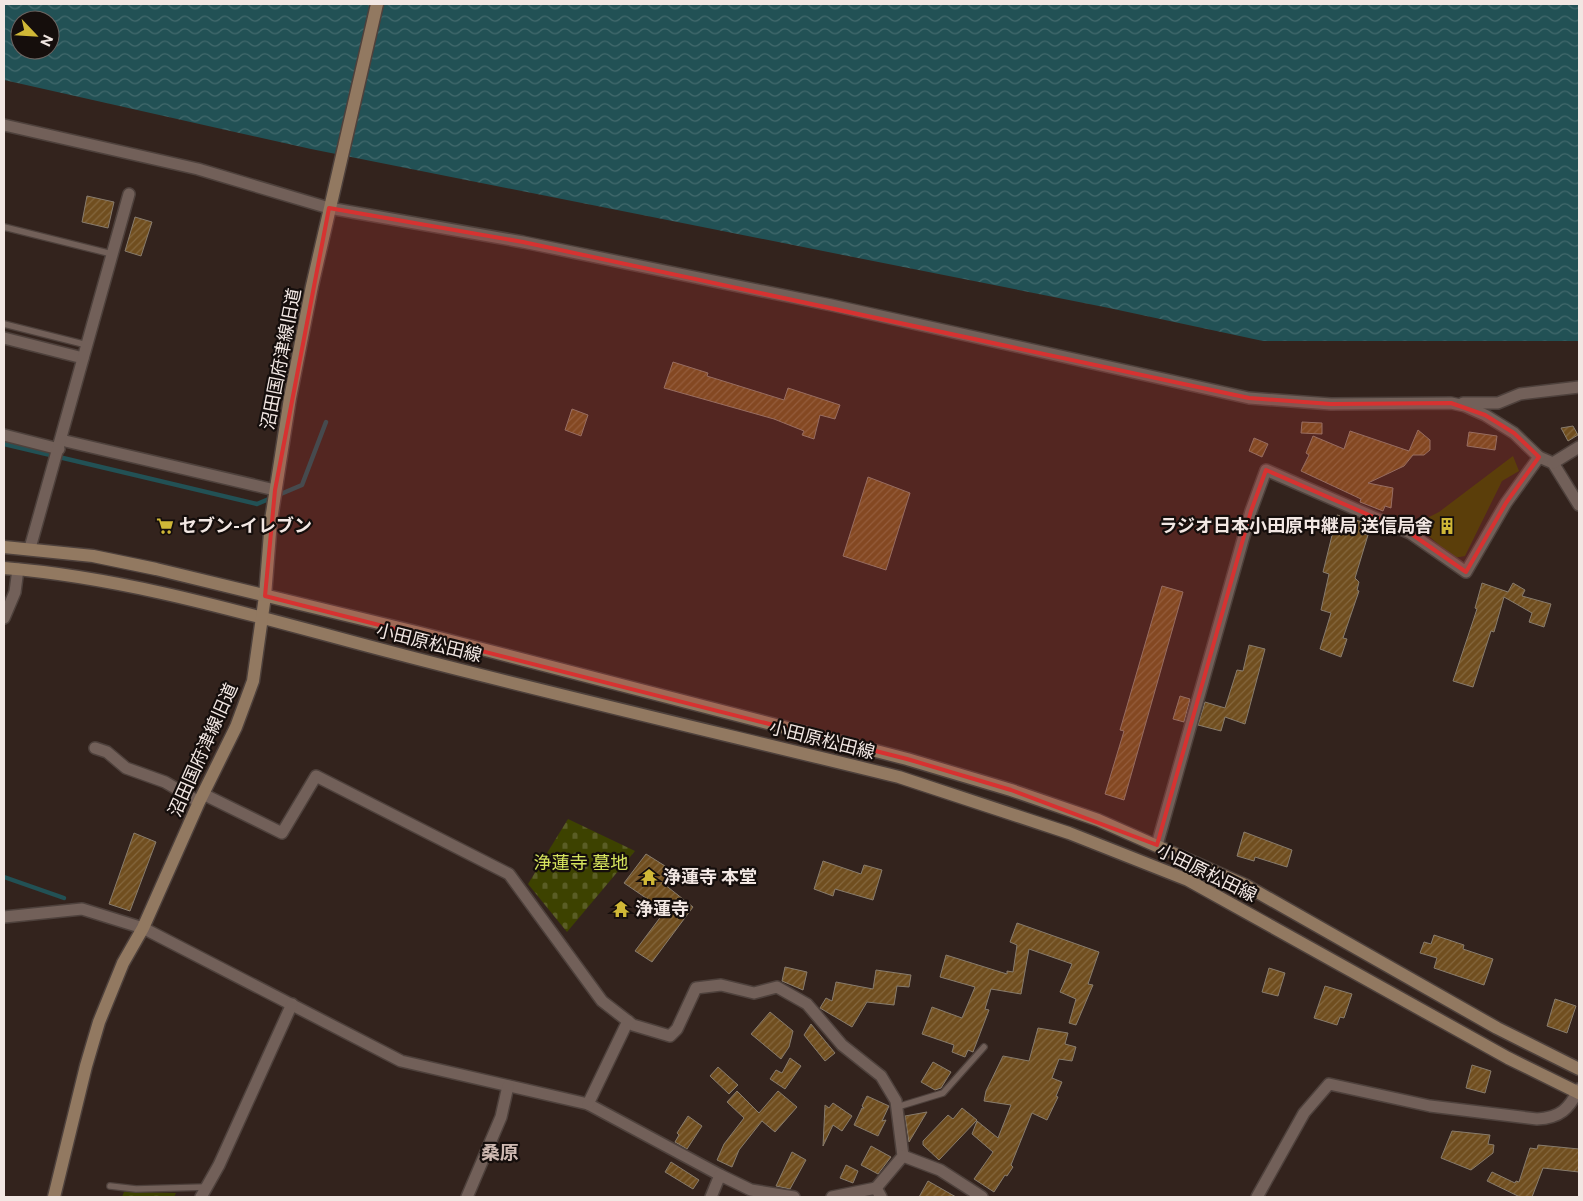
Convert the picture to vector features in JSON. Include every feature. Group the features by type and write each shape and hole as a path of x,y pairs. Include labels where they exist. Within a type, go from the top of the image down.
{"main road":[{"name":"沼田国府津線旧道","path":"54,1197 86,1066 100,1022 123,963 143,928 201,798 236,728 253,681 265,596 271,520 292,388 329,208 378,4"},
{"name":"小田原松田線","path":"4,547 30,548 102,558 420,633 907,758 1011,790 1098,820 1245,885 1497,1028 1579,1069"},
{"name":"小田原松田線","path":"4,568 90,578 262,618 410,657 899,777 1069,833 1188,880 1508,1058 1579,1091"}],"street":[{"path":"4,125 198,169 329,208 523,242 850,310 1249,398 1330,404 1498,403 1520,394 1579,387"},
{"path":"30,548 129,194"},
{"path":"4,338 83,358"},
{"path":"1451,403 1466,406 1485,415 1514,433 1539,458 1553,463 1579,505"},
{"path":"4,435 60,444 275,490"},
{"path":"1553,463 1579,446"},
{"path":"1158,845 1251,511 1266,470 1410,533 1466,572 1506,503 1539,458"},
{"path":"4,618 15,592 18,569"},
{"path":"95,748 106,752 126,768 165,782 282,833 316,776 509,874 602,1001 633,1025 670,1036 678,1029 696,988 721,985 754,993 777,987 807,1004 842,1045 881,1076 896,1101 897,1108 903,1156 879,1193 832,1197"},
{"path":"4,917 82,908 143,928 401,1061 588,1104 751,1190 794,1197"},
{"path":"200,1197 219,1165 292,1004"},
{"path":"588,1104 628,1020"},
{"path":"1257,1197 1304,1113 1329,1084 1430,1106 1536,1120 1550,1119 1562,1114 1579,1091"},
{"path":"467,1197 501,1118 508,1086"},
{"path":"903,1156 940,1170 982,1197"},
{"path":"711,1197 720,1175"}],"lane":[{"path":"4,227 112,254"},
{"path":"4,324 87,345"},
{"path":"897,1108 943,1093 984,1046"},
{"path":"110,1186 136,1189 206,1187"}],"highlighted area":[{"path":"329,208 523,242 1249,398 1331,404 1451,403 1485,415 1514,433 1539,457 1506,503 1466,572 1410,533 1266,470 1251,511 1157,845 1011,790 907,759 265,596 275,490"}],"green space":[{"path":"1513,456 1519,471 1502,481 1465,556 1454,558 1415,524 1439,512"},
{"name":"浄蓮寺 墓地","path":"568,819 635,851 567,932 528,884"},
{"path":"124,1192 176,1193 174,1197 122,1197"}],"water":[{"path":"4,4 1579,4 1579,341 1263,341 1109,308 311,149 4,80"}],"building":[{"path":"87,196 114,202 108,228 82,222"},
{"path":"135,217 152,222 141,256 125,251"},
{"path":"673,362 708,373 707,376 784,400 788,388 840,405 835,419 820,415 814,439 802,435 804,431 774,419 664,388"},
{"path":"572,409 588,415 581,436 565,430"},
{"path":"1302,422 1322,423 1322,434 1301,433"},
{"path":"1573,426 1578,435 1568,441 1561,428"},
{"path":"1418,430 1430,440 1430,450 1424,455 1413,455 1404,466 1368,483 1393,488 1391,508 1385,506 1383,511 1360,502 1361,499 1301,471 1309,455 1306,453 1313,436 1344,449 1350,431 1409,451"},
{"path":"1469,432 1497,436 1495,450 1467,446"},
{"path":"1254,438 1268,444 1262,457 1249,451"},
{"path":"868,477 910,493 886,570 843,556"},
{"path":"1337,515 1363,522 1360,533 1368,535 1355,578 1359,582 1357,590 1359,591 1343,638 1347,639 1341,657 1320,649 1331,613 1321,610 1329,574 1323,572"},
{"path":"1482,583 1508,592 1513,583 1525,590 1522,596 1551,604 1544,627 1529,622 1532,613 1504,597 1494,632 1491,631 1473,687 1453,681 1477,609 1475,608"},
{"path":"1162,586 1183,592 1124,800 1105,794 1124,731 1120,730"},
{"path":"1249,645 1265,649 1245,724 1225,717 1221,731 1198,725 1205,702 1225,708 1237,670 1243,671"},
{"path":"1180,696 1190,699 1184,722 1173,719"},
{"path":"1244,832 1292,850 1287,867 1255,857 1254,861 1237,856"},
{"path":"134,833 156,842 130,911 109,904"},
{"path":"646,854 673,871 664,884 693,907 652,962 635,951 665,911 624,883"},
{"path":"823,861 861,874 864,865 882,870 873,900 835,889 833,896 814,889"},
{"path":"1017,923 1099,952 1088,984 1093,985 1076,1025 1069,1023 1076,999 1060,992 1072,964 1029,949 1021,994 991,989 985,1009 989,1010 973,1052 968,1050 965,1057 952,1052 954,1045 922,1034 932,1007 962,1018 975,987 940,977 946,955 1007,974 1007,971 1013,972 1017,945 1010,942"},
{"path":"1434,935 1464,945 1463,949 1493,959 1484,985 1434,968 1437,958 1420,953 1424,942 1431,944"},
{"path":"785,967 807,972 803,990 782,981"},
{"path":"1269,968 1285,973 1278,996 1262,992"},
{"path":"876,970 911,975 909,987 897,986 894,1005 867,1002 852,1027 820,1008 826,998 832,1001 836,982 873,989"},
{"path":"1325,986 1352,994 1344,1018 1340,1017 1337,1025 1314,1018"},
{"path":"1555,999 1576,1006 1567,1033 1547,1026"},
{"path":"770,1012 793,1031 789,1047 781,1059 751,1034"},
{"path":"811,1024 835,1053 825,1061 804,1035"},
{"path":"1038,1028 1068,1033 1065,1044 1076,1047 1072,1061 1059,1059 1052,1078 1062,1082 1056,1096 1058,1097 1047,1120 1032,1113 1011,1165 1013,1167 1007,1176 1005,1175 994,1192 974,1179 993,1152 972,1134 977,1121 998,1138 1011,1105 984,1101 986,1091 1003,1056 1029,1061"},
{"path":"790,1058 801,1066 785,1089 770,1079 776,1070 782,1073"},
{"path":"933,1062 951,1072 941,1088 935,1090 921,1082"},
{"path":"1472,1065 1491,1071 1485,1093 1466,1088"},
{"path":"718,1067 738,1085 729,1094 710,1076"},
{"path":"737,1091 759,1113 778,1091 797,1107 775,1132 762,1121 739,1150 732,1167 717,1160 724,1144 744,1118 727,1102"},
{"path":"867,1096 889,1106 882,1121 886,1120 878,1136 854,1125 862,1108 864,1108 862,1106"},
{"path":"833,1103 852,1116 842,1131 833,1125 823,1146 825,1105 829,1108"},
{"path":"962,1108 977,1120 939,1160 923,1145 923,1141 948,1115 953,1119"},
{"path":"927,1112 909,1142 905,1116"},
{"path":"688,1116 702,1126 687,1149 675,1142 679,1135 677,1133"},
{"path":"1452,1131 1490,1135 1488,1144 1494,1145 1493,1153 1471,1170 1441,1158"},
{"path":"1538,1145 1579,1149 1579,1172 1543,1168 1532,1197 1520,1197 1487,1181 1492,1172 1515,1183 1516,1181 1519,1182 1530,1148 1537,1149"},
{"path":"871,1146 891,1157 878,1174 861,1165"},
{"path":"792,1152 806,1160 790,1189 776,1186"},
{"path":"671,1162 699,1180 693,1189 665,1172"},
{"path":"846,1165 858,1171 853,1183 840,1178"},
{"path":"928,1181 956,1197 919,1197"}],"waterway":[{"path":"4,444 257,504 302,485 326,422"},
{"path":"4,877 64,898"}],"place":[{"name":"セブン-イレブン","path":"165,526"},
{"name":"ラジオ日本小田原中継局 送信局舎","path":"1447,526"},
{"name":"浄蓮寺 本堂","path":"649,877"},
{"name":"浄蓮寺","path":"621,909"}],"district":[{"name":"桑原","path":"500,1152"}]}
